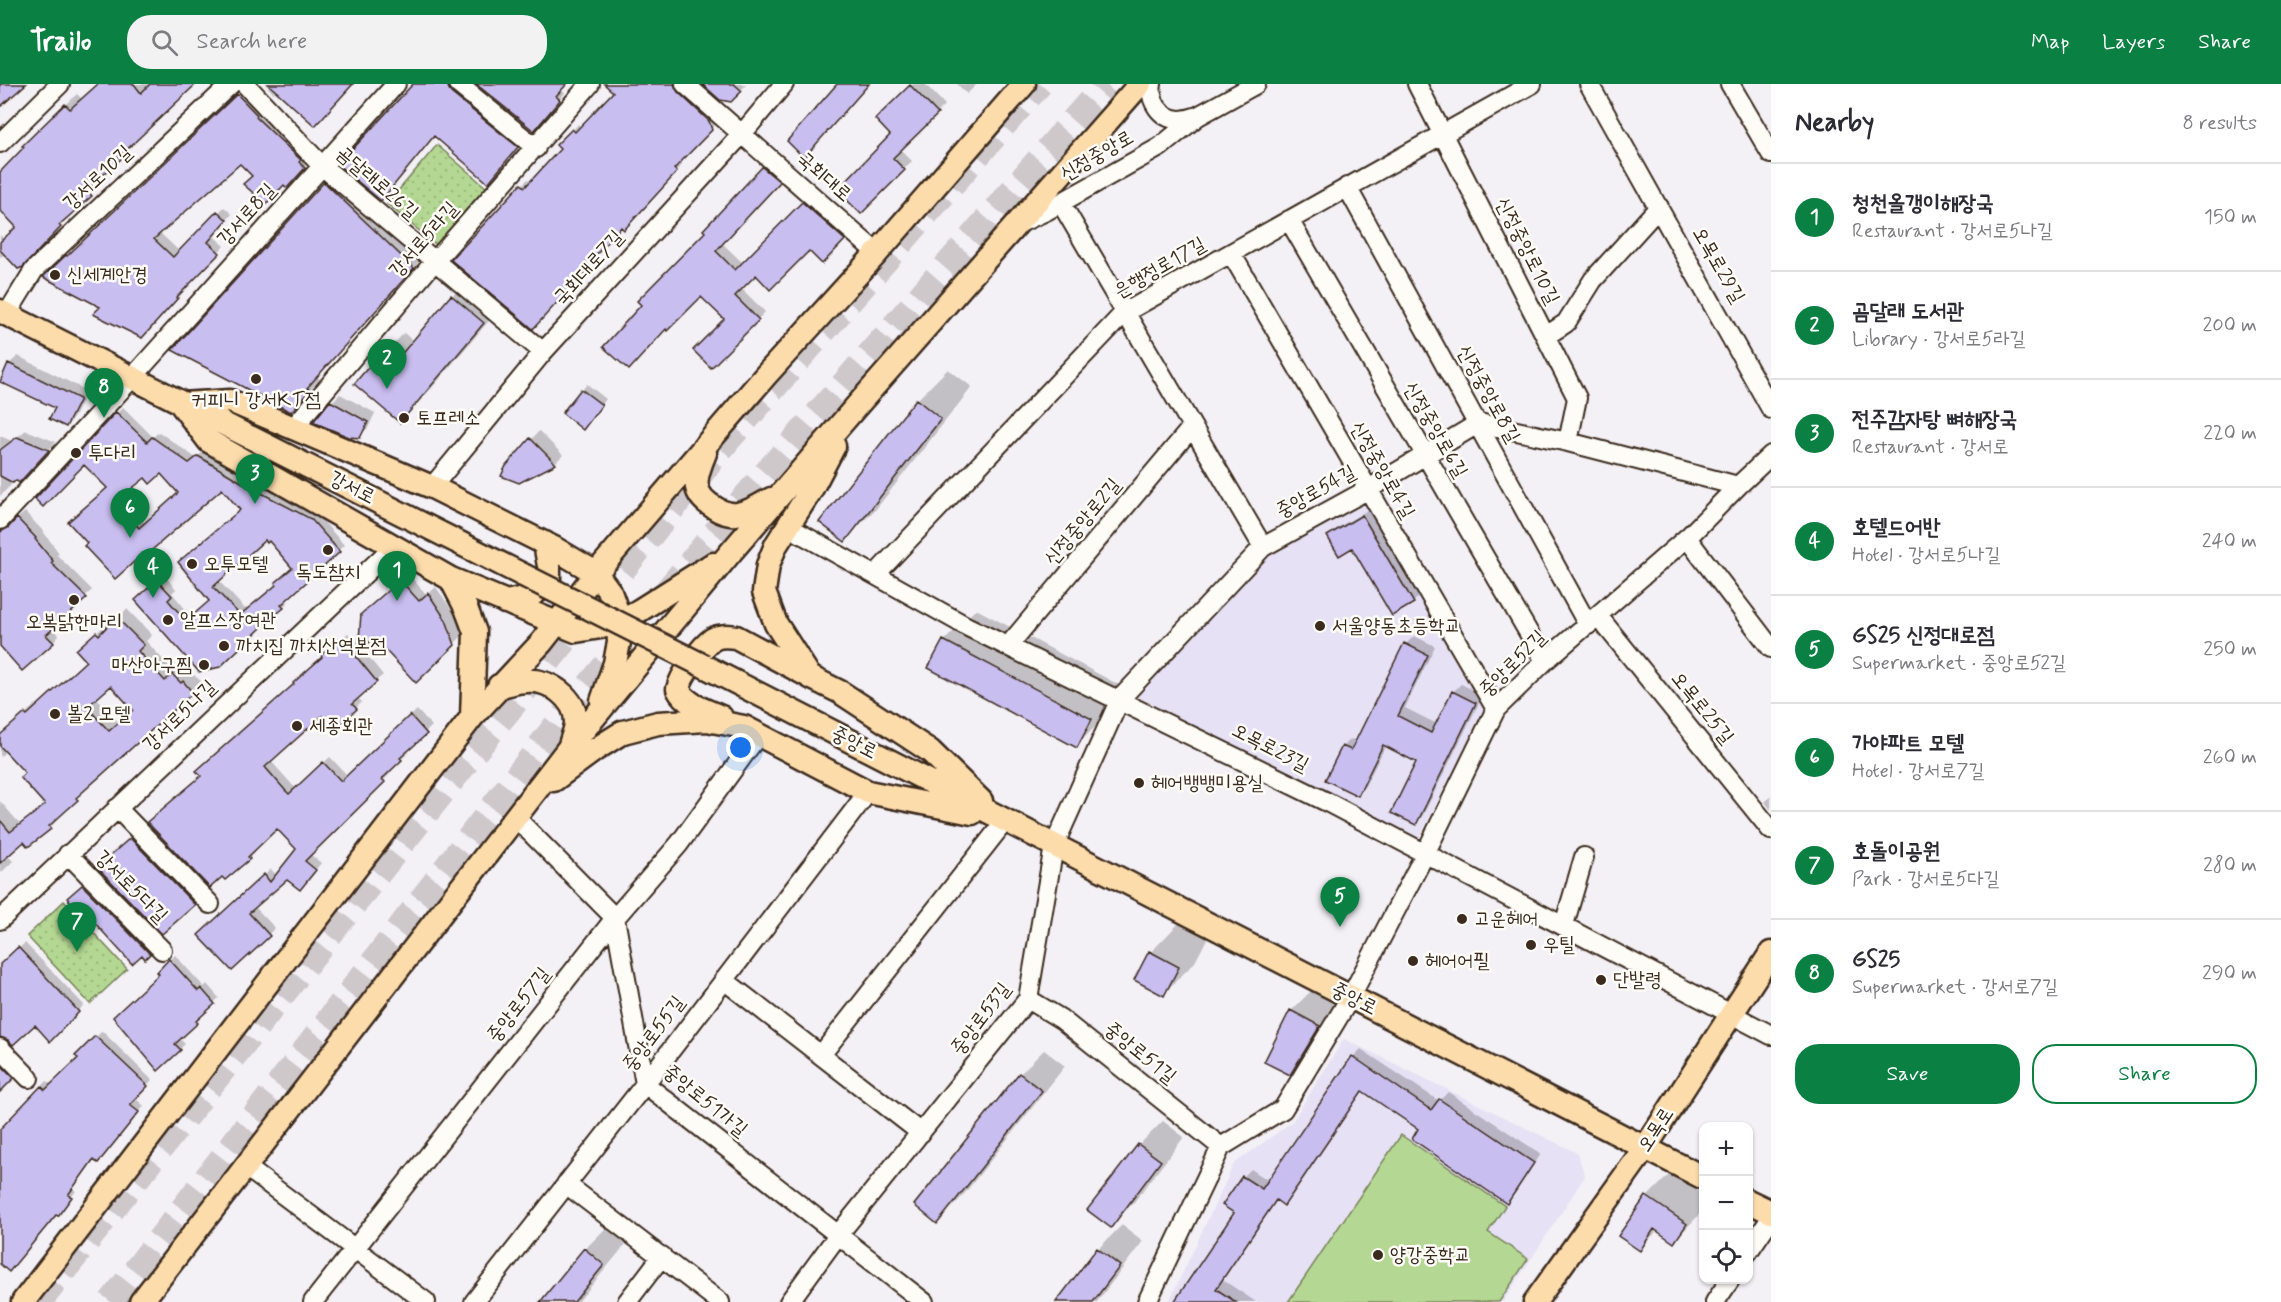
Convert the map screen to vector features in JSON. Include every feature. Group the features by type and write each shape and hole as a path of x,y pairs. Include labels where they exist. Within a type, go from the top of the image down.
{"main road":[{"path":"23,1302 472,717 542,642 588,568 633,530 766,375 877,253 1024,84"},
{"path":"1108,119 1118,84"},
{"path":"141,1302 568,749 731,552 854,409 1140,84"},
{"name":"강서로","path":"4,313 704,666"},
{"path":"181,404 230,401 432,487 545,543 588,568 610,592 618,621 619,642 615,663 598,714"},
{"path":"181,404 209,441 393,547 451,579 576,631 607,626 618,621 676,589 731,552"},
{"path":"810,677 776,624 764,592 768,565 854,409"},
{"path":"712,438 697,472 696,486 705,502 720,512 739,514 783,492"},
{"path":"505,602 523,599 538,592 549,581 545,543"},
{"path":"451,579 466,608 474,632 472,717"},
{"path":"725,635 736,637 840,692 930,751 1002,820 868,792 751,731 693,704 682,697 678,689 680,680 706,645 714,638 725,635"},
{"name":"중앙로","path":"704,666 1700,1176"},
{"path":"499,686 528,680 541,682 564,695 574,709 576,723 568,749"},
{"path":"529,798 623,732 658,723 706,720 751,731"},
{"name":"오목로","path":"1535,1302 1645,1148 1771,953"},
{"path":"1753,1203 1771,1212"}],"street":[{"path":"0,144 60,84"},
{"name":"강서로10길","path":"4,313 34,270 231,84"},
{"name":"곰달래로26길","path":"245,84 322,166 543,352"},
{"name":"강서로8길","path":"0,520 132,378 396,84"},
{"path":"458,84 536,148"},
{"name":"강서로5라길","path":"293,428 590,84"},
{"name":"국회대로","path":"685,84 877,253"},
{"name":"국회대로7길","path":"432,487 543,352 784,84"},
{"name":"신정중앙로","path":"1152,84 1152,100 1160,111 1180,120 1198,116"},
{"name":"신정중앙로","path":"1013,226 1061,203 1160,147 1198,116 1256,84"},
{"name":"신정중앙로10길","path":"1417,84 1577,398 1568,442"},
{"name":"은행정로17길","path":"875,576 1124,313 1532,84"},
{"name":"오목로29길","path":"1589,84 1771,409"},
{"path":"1730,84 1771,154"},
{"name":"신정중앙로8길","path":"1347,187 1479,423 1593,620"},
{"path":"1061,203 1263,548"},
{"path":"1546,336 1566,323 1593,280 1659,207"},
{"name":"신정중앙로6길","path":"1289,220 1545,661"},
{"name":"신정중앙로4길","path":"1231,253 1496,709"},
{"path":"1479,423 1568,442 1738,486"},
{"name":"중앙로54길","path":"1054,846 1119,699 1263,548 1367,490 1479,423"},
{"name":"신정중앙로2길","path":"1008,645 1192,427"},
{"name":"중앙로52길","path":"1350,998 1425,854 1496,709 1545,661 1687,538 1771,455"},
{"name":"오목로23길","path":"788,526 968,627 1327,802 1771,1035"},
{"path":"1687,538 1771,648"},
{"name":"강서로5나길","path":"0,920 393,547"},
{"name":"오목로25길","path":"1593,620 1771,830"},
{"name":"중앙로57길","path":"314,1302 615,918 679,844 751,731"},
{"name":"중앙로55길","path":"474,1302 645,1084 868,792"},
{"path":"117,808 210,904"},
{"path":"515,817 615,918"},
{"path":"821,1055 1002,820"},
{"name":"중앙로53길","path":"789,1302 838,1235 1028,999 1054,846"},
{"name":"강서로5다길","path":"68,854 162,950"},
{"path":"1564,925 1584,857"},
{"name":"중앙로51가길","path":"615,918 645,1084 924,1302"},
{"path":"724,980 921,1132"},
{"path":"1147,1302 1221,1147 1283,1109 1350,998"},
{"name":"중앙로51길","path":"1028,999 1061,1019 1221,1147"},
{"path":"0,1048 29,1078"},
{"path":"246,1167 426,1302"},
{"path":"566,1184 720,1302"},
{"path":"1753,1245 1771,1218"},
{"path":"627,1302 662,1257"},
{"path":"1715,1302 1727,1284"}],"shaded area":[{"name":"서울양동초등학교","path":"1364,504 1486,706 1418,840 1136,696 1268,556"},
{"path":"1344,1039 1577,1153 1585,1176 1503,1302 1169,1302 1234,1164 1292,1122"}],"green space":[{"path":"437,145 488,189 439,247 387,204"},
{"path":"64,901 127,969 90,1004 27,936"},
{"path":"1401,1135 1505,1206 1488,1232 1528,1259 1499,1302 1288,1302"}],"building":[{"path":"0,84 26,84 0,107"},
{"path":"98,84 134,84 141,93 150,84 196,84 119,157 121,159 86,190 92,196 59,225 61,227 23,267 18,269 0,250 0,242 16,227 0,210 0,172 24,147 22,146 65,104 70,109"},
{"path":"268,84 353,84 315,126"},
{"path":"413,84 447,84 451,93 518,147 488,183 434,136 381,201 338,165"},
{"path":"476,84 567,84 556,96 560,100 534,131"},
{"path":"604,84 674,84 678,92 709,121 712,130 674,169 677,172 624,230 621,227 594,257 597,259 533,329 451,260 521,184 525,187 560,149 556,145 572,129 575,132 613,92"},
{"path":"702,84 734,84 742,91 731,102 720,100"},
{"path":"837,84 869,84 804,158 787,141"},
{"path":"910,85 938,114 893,158 905,170 861,214 837,190 890,135 875,119"},
{"path":"237,94 257,115 256,117 301,160 299,162 305,168 287,188 284,185 266,204 243,184 252,176 240,164 154,239 173,257 217,211 227,220 208,242 220,253 177,297 142,338 93,314 100,307 43,277 67,256"},
{"path":"762,167 780,182 716,251 735,270 802,202 845,240 822,264 809,251 770,290 756,275 735,296 759,320 711,368 693,350 724,319 701,297 667,331 666,329 629,370 603,347 641,305 637,301 705,232 703,230"},
{"path":"324,182 414,268 307,388 310,390 291,412 172,350"},
{"path":"451,295 484,323 400,423 354,384 371,364 384,375"},
{"path":"8,363 80,399 66,427 49,419 55,408 0,382"},
{"path":"581,389 602,405 583,430 562,413"},
{"path":"916,399 941,419 845,542 819,522"},
{"path":"330,401 368,422 360,438 349,437 313,422"},
{"path":"116,412 147,442 152,437 189,463 198,456 248,486 311,519 340,552 281,605 284,608 260,627 220,667 199,672 135,600 157,580 172,596 168,600 186,621 209,601 178,562 240,510 222,489 137,563 135,561 115,579 84,546 87,543 68,522 107,488 84,465 43,507 35,499","holes":["161,474 178,493 139,528 115,502 145,478 150,484","265,540 267,543 269,541 292,568 275,583 276,585 240,615 213,587"]},
{"path":"17,437 49,450 19,483 16,480 13,483 0,476 0,450"},
{"path":"530,438 556,464 519,483 501,476 506,466"},
{"path":"1362,515 1414,603 1392,616 1352,548 1339,556 1327,536"},
{"path":"17,518 36,538 53,561 51,563 87,598 46,635 54,643 22,671 0,646 0,532 8,528"},
{"path":"400,580 419,601 428,593 446,620 455,645 416,683 374,638 358,653 361,614"},
{"path":"116,617 144,645 138,651 165,681 172,674 181,683 183,681 193,693 76,798 78,800 49,826 51,829 28,847 24,842 0,863 0,820 10,832 45,805 20,777 25,773 0,746 0,735 25,713 27,715 86,661 76,650 96,632 99,635","holes":["111,686 133,710 109,731 87,707"]},
{"path":"341,638 377,682 352,704 357,709 335,730 322,716 265,767 285,790 289,794 323,762 341,781 410,715 427,734 400,758 402,760 382,779 385,782 305,861 316,870 300,890 287,880 249,913 270,936 232,971 198,935 264,874 270,882 296,849 277,829 248,857 250,859 225,880 222,877 210,888 147,822 201,776 196,771 294,684 322,657 321,655"},
{"path":"943,640 1092,719 1077,748 928,668"},
{"path":"1404,643 1428,655 1398,716 1431,733 1452,691 1476,703 1416,825 1391,813 1416,762 1383,745 1358,796 1325,780 1342,746 1351,750"},
{"path":"130,838 195,905 162,934 97,867"},
{"path":"82,885 150,954 145,959 142,955 132,964 94,922 91,925 67,898"},
{"path":"18,947 79,1012 50,1042 35,1025 13,1045 0,1037 0,964"},
{"path":"1149,951 1179,967 1164,996 1134,980"},
{"path":"169,959 198,991 201,988 215,1004 175,1044 181,1050 158,1071 113,1017 159,974 157,972"},
{"path":"1290,1010 1320,1026 1290,1075 1264,1062"},
{"path":"95,1036 148,1086 130,1105 139,1112 98,1163 93,1160 68,1195 72,1197 58,1216 56,1215 9,1272 0,1264 0,1129 41,1086 45,1090 78,1058 75,1056"},
{"path":"1352,1056 1431,1110 1439,1099 1534,1163 1507,1204 1412,1139 1418,1129 1362,1091 1284,1206 1276,1200 1216,1289 1236,1302 1174,1302 1234,1213 1222,1205 1242,1176 1262,1189"},
{"path":"0,1064 14,1078 0,1092"},
{"path":"1019,1073 1042,1091 937,1224 914,1205"},
{"path":"1138,1144 1161,1161 1111,1228 1087,1210"},
{"path":"1646,1196 1687,1224 1674,1243 1654,1229 1640,1251 1618,1236"},
{"path":"584,1248 604,1265 574,1302 540,1302"},
{"path":"1097,1248 1120,1266 1093,1302 1056,1302"}],"tunnel":[{"path":"39,1302 464,765 728,440 1040,84"},
{"path":"665,593 740,503 1105,84"},
{"path":"111,1302 561,719 621,647"}],"place":[{"name":"신세계안경","path":"55,275"},
{"name":"커피니 강서KT점","path":"256,379"},
{"name":"곰달래 도서관","path":"387,389"},
{"name":"GS25","path":"104,418"},
{"name":"토프레소","path":"404,418"},
{"name":"투다리","path":"76,453"},
{"name":"전주감자탕 뼈해장국","path":"255,504"},
{"name":"가야파트 모텔","path":"130,538"},
{"name":"독도참치","path":"328,550"},
{"name":"오투모텔","path":"192,564"},
{"name":"호텔드어반","path":"153,598"},
{"name":"오복닭한마리","path":"74,600"},
{"name":"청천올갱이해장국","path":"397,601"},
{"name":"알프스장여관","path":"168,620"},
{"name":"서울양동초등학교","path":"1320,626"},
{"name":"까치집 까치산역본점","path":"224,646"},
{"name":"마산아구찜","path":"204,665"},
{"name":"볼2 모텔","path":"55,714"},
{"name":"세종회관","path":"297,726"},
{"name":"헤어뱅뱅미용실","path":"1139,783"},
{"name":"고운헤어","path":"1462,919"},
{"name":"GS25 신정대로점","path":"1340,927"},
{"name":"우틸","path":"1531,945"},
{"name":"호돌이공원","path":"77,952"},
{"name":"헤어어필","path":"1413,961"},
{"name":"단발령","path":"1601,980"},
{"name":"양강중학교","path":"1378,1255"}]}
